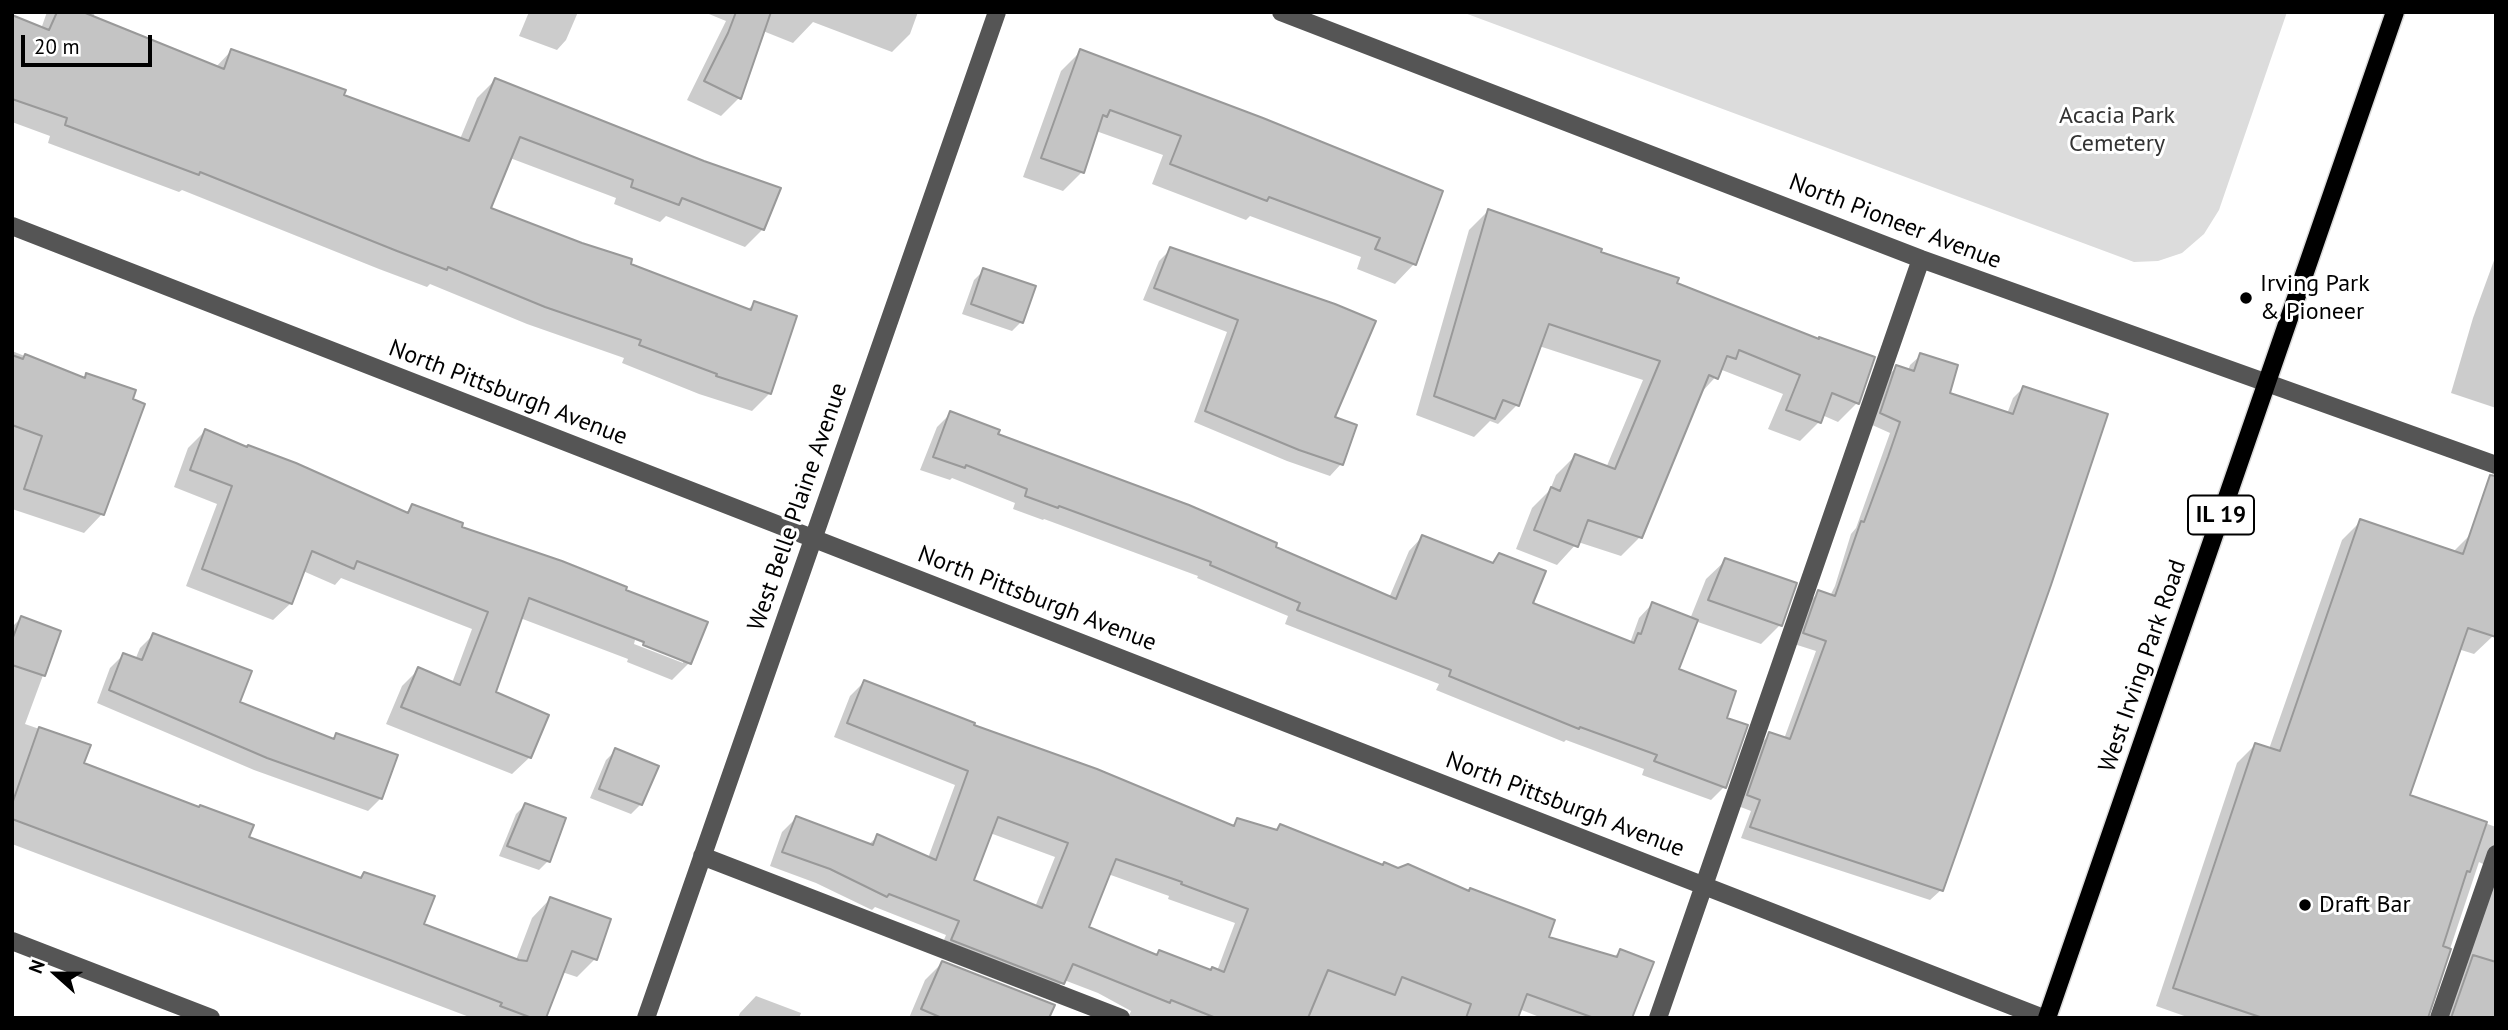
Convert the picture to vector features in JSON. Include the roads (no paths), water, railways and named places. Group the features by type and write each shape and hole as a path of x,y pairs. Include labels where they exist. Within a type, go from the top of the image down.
{"main road":[{"name":"West Irving Park Road","path":"2045,1018 2395,12"}],"street":[{"name":"West Belle Plaine Avenue","path":"646,1018 997,12"},
{"name":"North Pioneer Avenue","path":"1281,12 1921,259 2266,385 2496,465"},
{"name":"North Pittsburgh Avenue","path":"12,226 2045,1018"},
{"path":"1658,1018 1921,259"},
{"path":"2439,1018 2496,854"},
{"path":"702,856 1121,1018"},
{"path":"12,941 211,1018"}],"place":[{"name":"Irving Park & Pioneer","path":"2246,298"},
{"name":"Draft Bar","path":"2305,905"}],"park label":[{"name":"Acacia Park Cemetery","path":"2117,130"}]}
